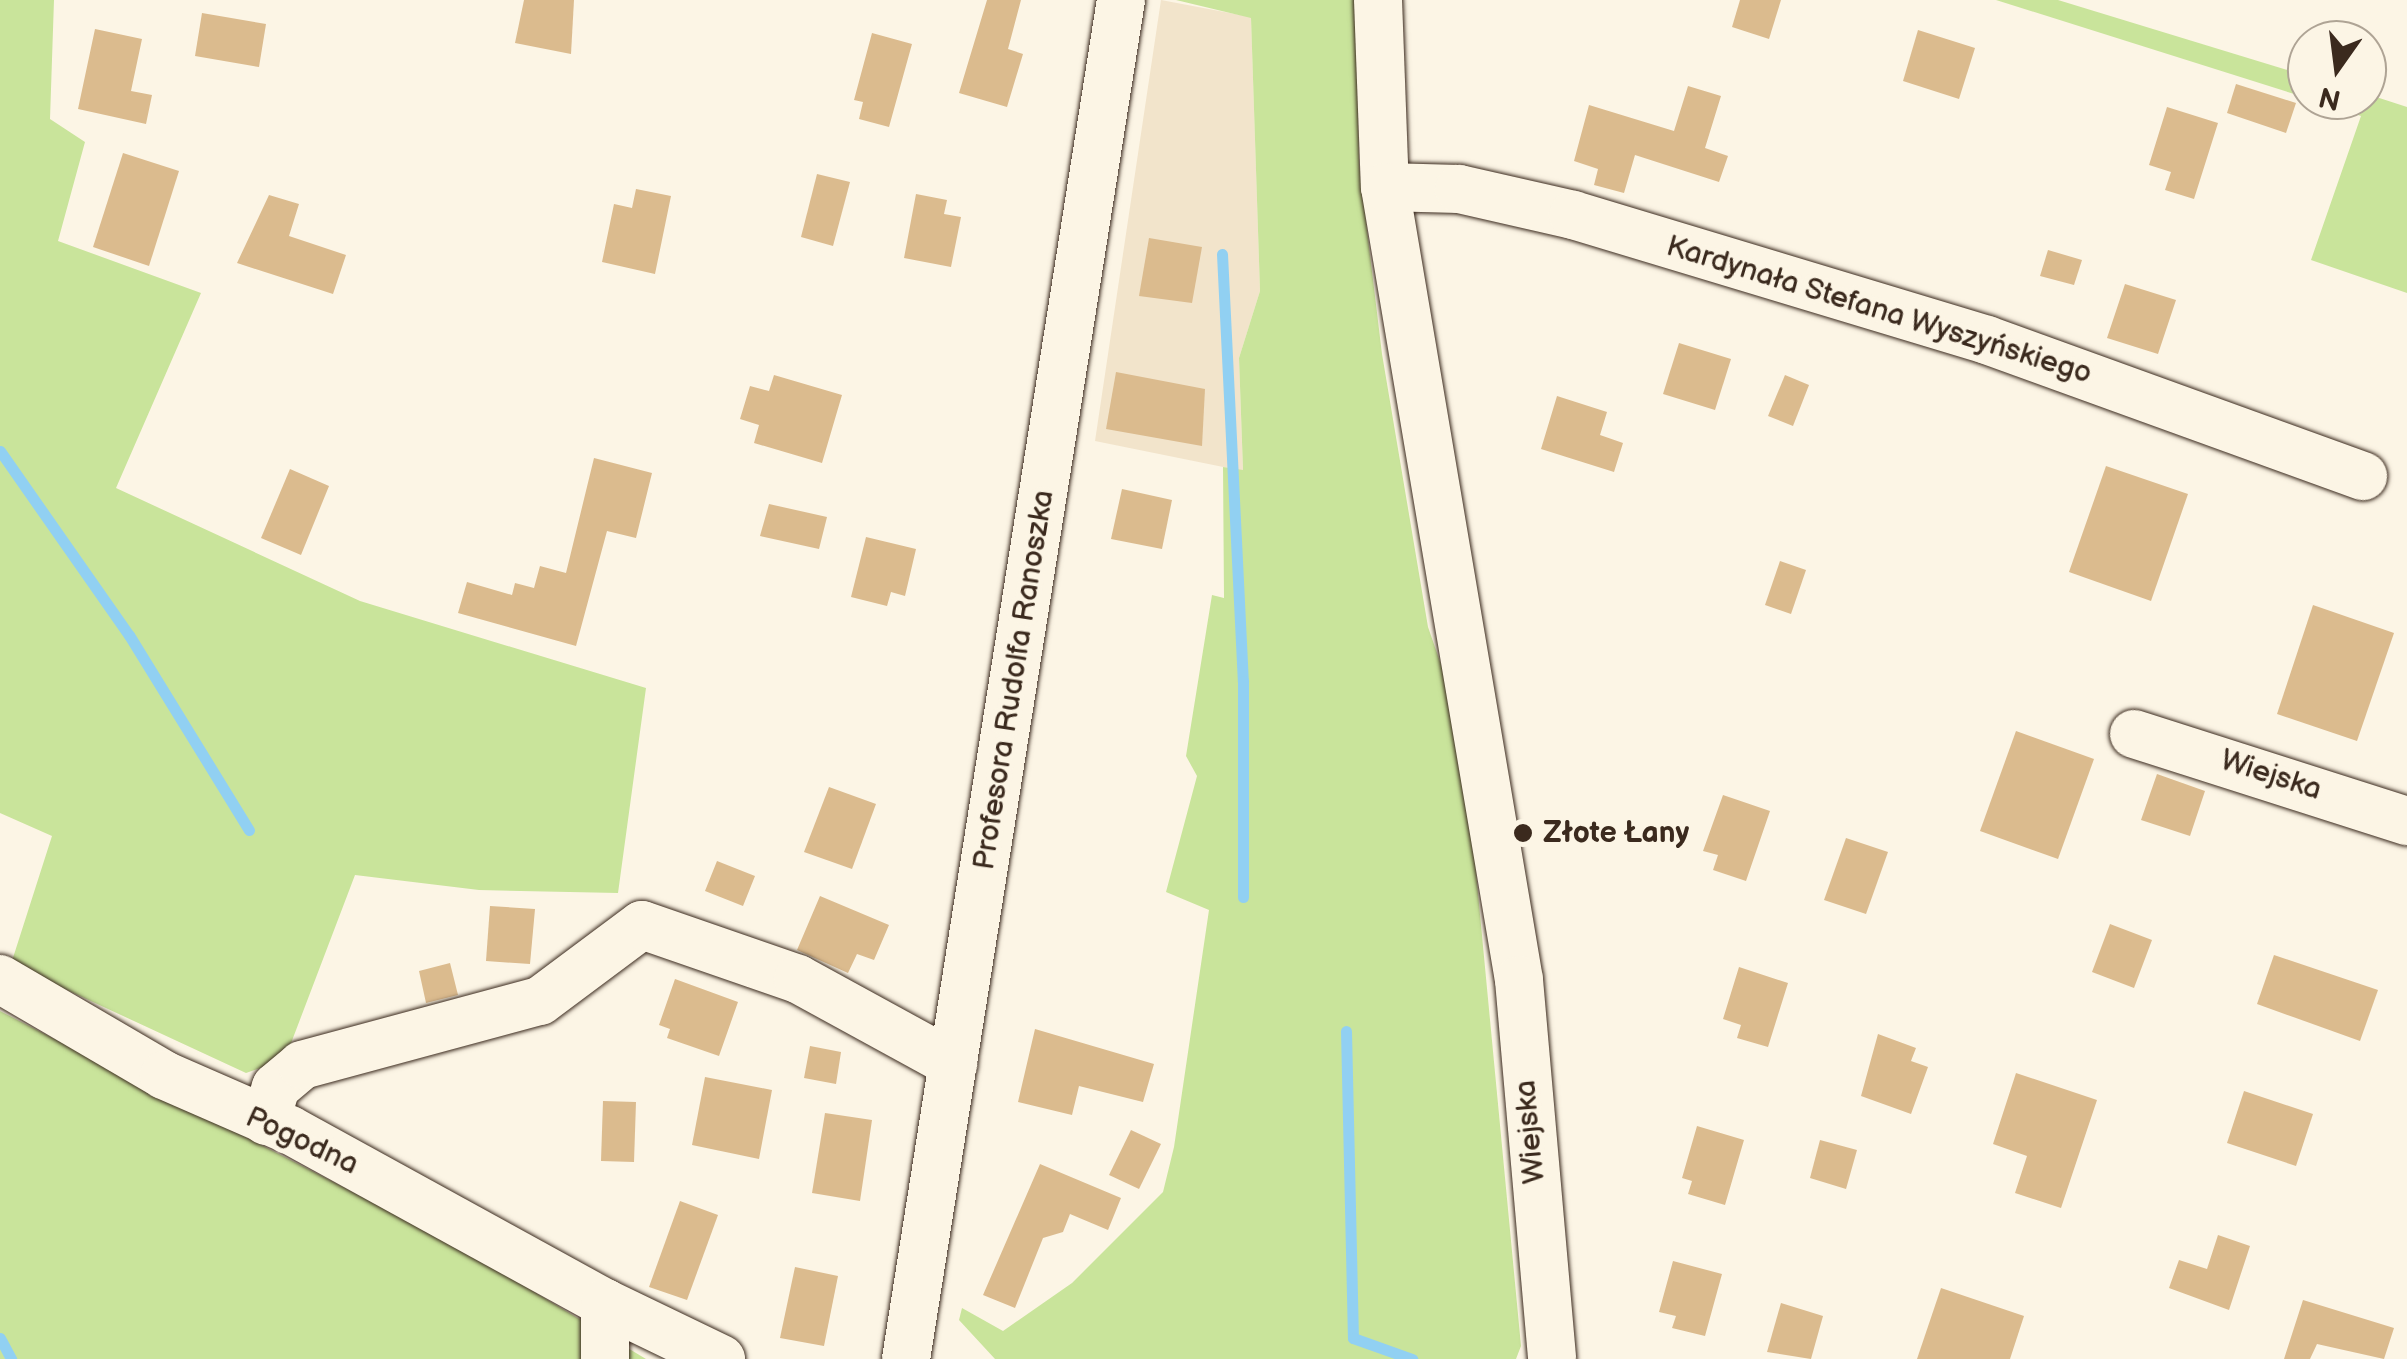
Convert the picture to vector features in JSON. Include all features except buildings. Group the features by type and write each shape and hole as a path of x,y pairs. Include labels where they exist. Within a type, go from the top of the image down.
{"street":[{"name":"Profesora Rudolfa Ranoszka","path":"906,1359 1121,0"},
{"path":"1378,0 1383,168"},
{"name":"Kardynała Stefana Wyszyńskiego","path":"1383,168 1514,182 1650,238 1987,340 2362,476"},
{"name":"Wiejska","path":"1383,168 1506,906 1552,1359"},
{"name":"Wiejska","path":"2134,734 2407,821"},
{"path":"266,1121 276,1087 302,1065 540,1001 642,925 798,979 954,1064"},
{"name":"Pogodna","path":"0,979 164,1074 266,1121 605,1303 721,1359"},
{"path":"605,1303 606,1359"}],"shaded area":[{"path":"1161,0 1251,17 1260,291 1239,358 1243,471 1095,441"}],"green space":[{"path":"0,0 54,0 50,119 85,142 58,241 201,293 116,488 360,601 646,688 618,893 479,890 355,875 285,1059 246,1073 11,964 52,836 0,813"},
{"path":"1176,0 1357,0 1359,164 1382,354 1428,627 1462,725 1521,1346 1516,1359 995,1359 959,1320 962,1308 1003,1331 1072,1283 1163,1192 1174,1147 1209,910 1166,892 1197,776 1186,756 1212,595 1224,598 1223,467 1243,470 1239,358 1260,291 1251,18"},
{"path":"1996,0 2058,0 2287,70 2287,92"},
{"path":"2387,100 2407,107 2407,293 2311,260 2360,120 2387,120"},
{"path":"0,1011 454,1244 646,1359 0,1359"}],"waterway":[{"path":"1222,254 1243,681 1243,897"},
{"path":"0,451 129,635 249,830"},
{"path":"1346,1031 1353,1338 1412,1359"},
{"path":"0,1338 11,1359"}],"place":[{"name":"Złote Łany","path":"1523,833"}]}
